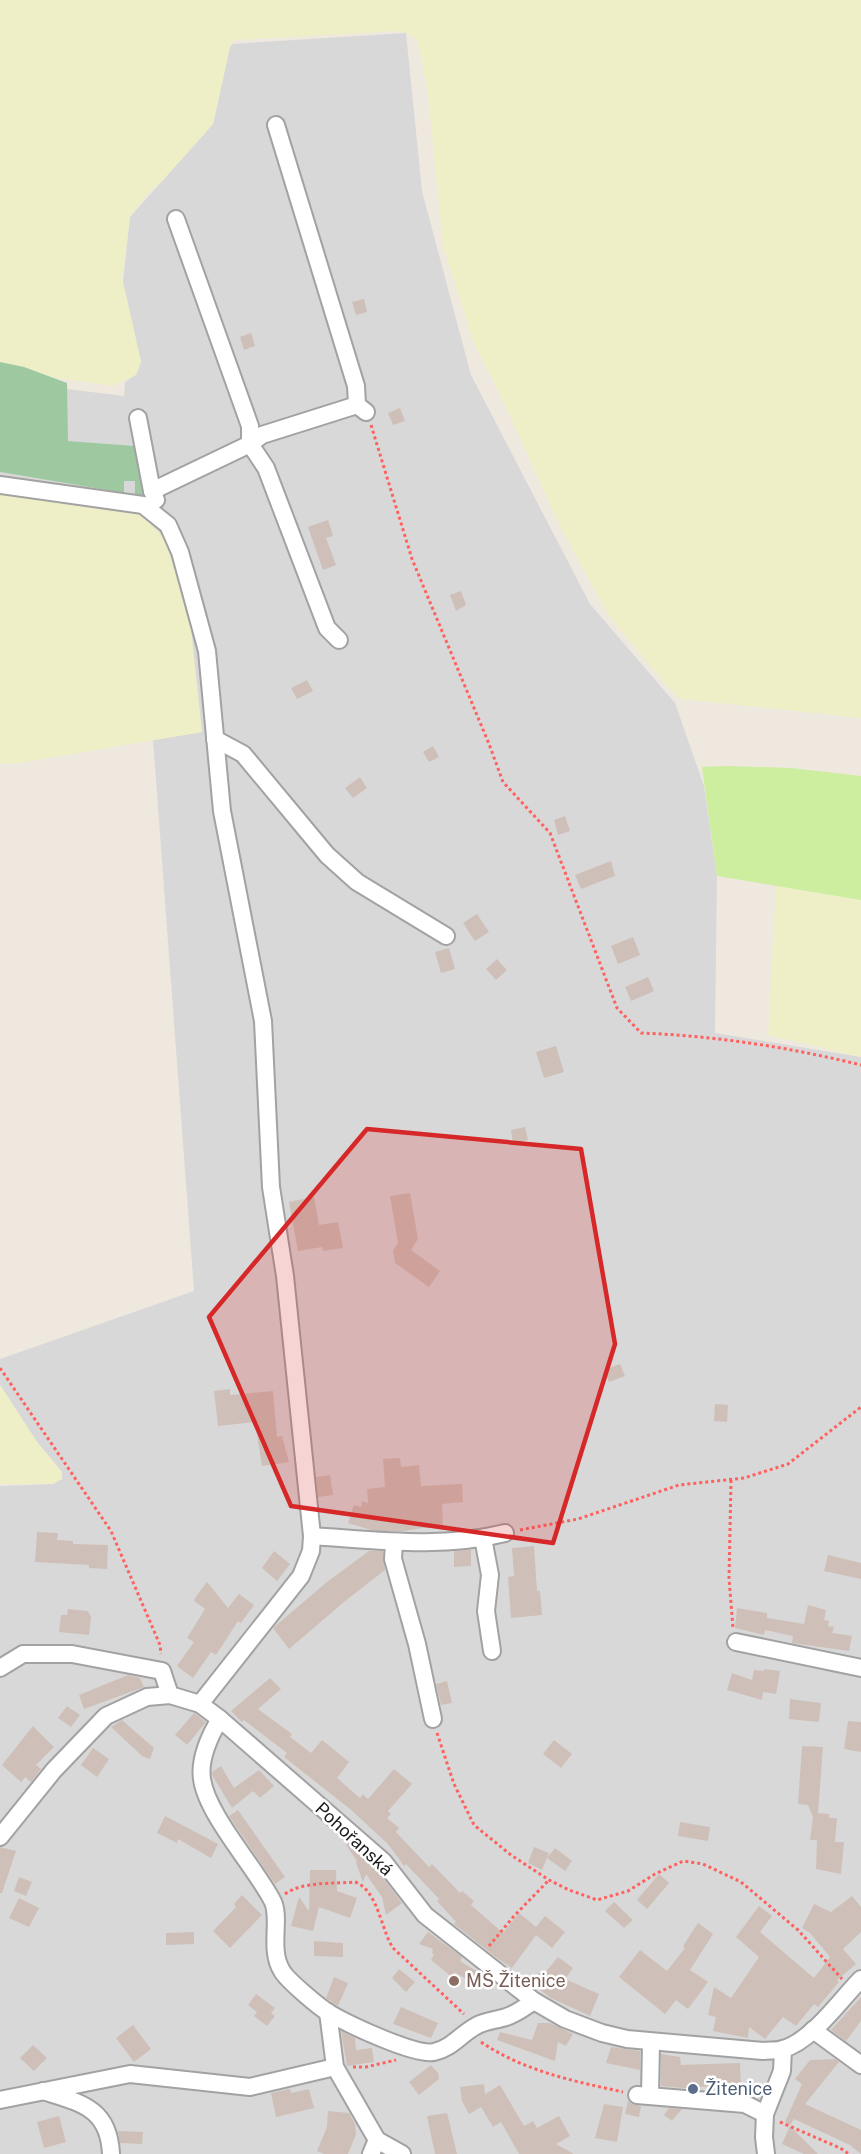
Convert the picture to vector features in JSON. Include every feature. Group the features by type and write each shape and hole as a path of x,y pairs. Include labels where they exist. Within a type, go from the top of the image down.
{"street":[{"path":"152,491 250,444 262,435 361,408 276,125"},
{"path":"176,219 250,426 250,444 266,468 327,628 339,640"},
{"path":"138,418 152,491 180,552 207,651 222,811 263,1021 271,1187 285,1276 312,1536 311,1551 301,1576 200,1704"},
{"path":"0,485 143,505 168,525"},
{"path":"215,739 243,754 327,855 357,882 446,936"},
{"path":"312,1536 393,1542 446,1541 483,1538 505,1533"},
{"path":"483,1538 490,1575 486,1611 492,1652"},
{"path":"393,1542 393,1559 417,1644 433,1719"},
{"path":"736,1642 861,1668"},
{"path":"0,1668 23,1654 72,1654 162,1671 170,1695"},
{"name":"Pohořanská","path":"0,1837 54,1770 106,1716 147,1697 170,1695 200,1704 220,1719 383,1861 425,1915 534,2001 565,2019 602,2033 651,2042 764,2051 783,2049"},
{"path":"220,1719 210,1735 201,1778 212,1807 274,1902 276,1958 283,1972 328,2012 414,2051 435,2052 450,2046 472,2029 509,2017 534,2001"},
{"path":"766,2154 765,2114 782,2071 783,2049 800,2041 813,2030 856,1984"},
{"path":"328,2012 335,2067 374,2147 402,2154"},
{"path":"813,2030 861,2065"},
{"path":"651,2042 644,2096 746,2104 765,2114"},
{"path":"0,2100 130,2074 250,2087 335,2067"},
{"path":"42,2091 82,2103 95,2111 104,2122 110,2139 111,2154"}],"path":[{"path":"361,408 412,559 489,744 502,782 550,833 616,1008 641,1033 698,1035 762,1044 861,1065"},
{"path":"0,1368 111,1531 160,1646 162,1671"},
{"path":"505,1533 578,1519 679,1485 731,1480 788,1464 861,1407"},
{"path":"731,1480 729,1578 736,1642"},
{"path":"433,1719 454,1784 474,1824 511,1855 549,1880 597,1900 628,1891 655,1874 683,1861 703,1864 741,1882 798,1930 856,1984"},
{"path":"479,1959 514,1916 549,1880"},
{"path":"274,1902 293,1888 356,1882 361,1884 375,1903 384,1924 386,1938 393,1947 472,2029 507,2059 537,2071 644,2096"},
{"path":"335,2067 366,2067 390,2063 414,2051"},
{"path":"765,2114 849,2154"}],"highlighted area":[{"path":"367,1129 581,1149 615,1344 553,1543 291,1506 209,1317"}],"shaded area":[{"path":"406,33 422,191 471,375 590,604 675,703 704,786 717,876 715,1033 861,1057 861,2154 0,2154 0,1486 53,1484 62,1478 62,1472 37,1442 0,1385 0,1359 194,1291 153,740 202,732 0,490 0,472 123,493 123,481 135,481 136,446 67,441 67,389 124,396 125,382 135,375 141,362 123,282 130,217 213,124 232,44"}],"green space":[{"path":"0,0 861,0 861,718 681,699 670,690 607,613 556,518 498,390 474,344 443,246 428,94 417,39 401,31 235,40 230,47 213,124 163,180 146,195 130,217 122,278 141,362 136,375 112,386 50,377 24,367 0,362"},
{"path":"0,362 24,367 67,383 68,441 136,446 148,497 135,495 135,481 124,481 124,493 0,472"},
{"path":"0,490 121,509 141,515 163,536 180,582 190,619 202,732 19,763 0,764"},
{"path":"702,767 791,768 861,776 861,900 717,876"},
{"path":"776,886 861,900 861,1057 768,1035"},
{"path":"0,1385 37,1442 62,1472 62,1479 53,1484 0,1484"}],"building":[{"path":"364,299 367,312 356,315 352,302"},
{"path":"251,333 255,346 244,350 240,337"},
{"path":"400,408 405,421 393,425 388,413"},
{"path":"328,520 333,536 326,538 336,565 323,570 308,527"},
{"path":"461,591 466,605 456,611 450,595"},
{"path":"307,680 313,691 297,699 291,688"},
{"path":"433,746 439,757 429,762 423,752"},
{"path":"360,777 367,788 353,798 345,788"},
{"path":"565,816 570,831 558,835 554,820"},
{"path":"611,861 615,876 581,889 575,875"},
{"path":"477,914 489,932 475,941 463,923"},
{"path":"633,937 640,955 618,964 611,946"},
{"path":"449,948 455,969 441,973 435,952"},
{"path":"497,959 507,970 496,980 486,969"},
{"path":"648,977 654,991 631,1001 625,987"},
{"path":"556,1046 564,1072 544,1078 536,1052"},
{"path":"525,1127 528,1140 513,1143 511,1130"},
{"path":"410,1193 418,1239 411,1250 440,1271 429,1287 395,1263 393,1250 398,1243 390,1196"},
{"path":"314,1197 319,1225 338,1222 343,1248 323,1251 322,1247 298,1251 289,1202"},
{"path":"620,1364 625,1376 609,1382 604,1370"},
{"path":"230,1389 230,1395 273,1391 277,1437 282,1436 289,1462 262,1466 255,1422 218,1426 214,1391"},
{"path":"715,1404 728,1405 727,1422 714,1421"},
{"path":"400,1458 401,1467 419,1465 421,1486 462,1484 463,1502 442,1504 443,1528 385,1531 371,1530 348,1523 354,1505 361,1507 362,1501 368,1503 367,1489 385,1487 383,1459"},
{"path":"330,1475 333,1495 318,1497 316,1477"},
{"path":"37,1532 58,1533 57,1540 73,1541 73,1544 108,1545 107,1569 89,1568 89,1565 35,1562"},
{"path":"534,1546 537,1591 540,1591 542,1615 511,1618 508,1577 514,1576 512,1548"},
{"path":"471,1550 471,1566 454,1567 454,1551"},
{"path":"274,1551 290,1564 277,1581 262,1568"},
{"path":"369,1551 383,1551 385,1570 289,1649 273,1628 327,1582"},
{"path":"828,1555 861,1563 861,1579 824,1571"},
{"path":"207,1582 228,1608 239,1594 254,1605 241,1623 238,1621 216,1655 211,1652 193,1678 177,1666 194,1642 187,1638 205,1609 194,1601"},
{"path":"808,1605 826,1610 824,1620 829,1621 828,1626 834,1627 832,1633 852,1636 849,1651 792,1643 793,1636 765,1630 764,1635 735,1628 737,1608 767,1613 767,1618 804,1624"},
{"path":"68,1609 88,1611 91,1617 89,1635 59,1632 61,1615 67,1615"},
{"path":"764,1669 780,1671 776,1694 763,1692 762,1700 727,1690 732,1673 752,1680 754,1670 764,1671"},
{"path":"128,1675 140,1678 144,1687 84,1709 79,1695"},
{"path":"270,1678 281,1689 258,1709 292,1734 290,1737 311,1753 322,1740 349,1762 337,1778 360,1798 363,1794 368,1799 394,1769 412,1784 388,1811 391,1814 387,1818 399,1828 396,1832 429,1867 432,1864 460,1893 462,1891 474,1901 471,1905 503,1933 519,1913 536,1927 545,1916 565,1932 552,1948 536,1935 512,1968 497,1958 454,1924 456,1922 437,1901 439,1899 406,1864 404,1866 388,1844 350,1809 284,1757 287,1753 244,1720 242,1722 231,1711"},
{"path":"447,1681 452,1703 441,1705 436,1684"},
{"path":"790,1699 821,1703 819,1722 789,1719"},
{"path":"67,1706 80,1715 71,1727 58,1718"},
{"path":"194,1713 206,1722 187,1745 175,1735"},
{"path":"122,1720 154,1748 150,1759 142,1756 111,1727"},
{"path":"848,1721 861,1722 861,1752 844,1749"},
{"path":"33,1726 54,1747 36,1765 41,1769 31,1782 25,1777 21,1782 2,1765"},
{"path":"554,1740 572,1754 561,1768 543,1754"},
{"path":"802,1746 823,1747 818,1813 829,1814 829,1818 837,1818 835,1842 844,1842 841,1874 816,1869 817,1840 810,1840 813,1817 808,1805 798,1804"},
{"path":"93,1748 109,1759 97,1777 81,1765"},
{"path":"221,1766 234,1788 259,1770 274,1786 260,1798 253,1791 232,1808 212,1775 212,1772"},
{"path":"238,1810 285,1877 275,1884 229,1816"},
{"path":"165,1816 218,1844 211,1858 178,1839 177,1843 157,1833"},
{"path":"680,1822 710,1827 708,1841 678,1836"},
{"path":"348,1844 375,1868 402,1903 386,1915 382,1897 366,1874 363,1882 357,1861 346,1845"},
{"path":"0,1847 16,1851 2,1893 0,1893"},
{"path":"534,1847 549,1853 542,1870 528,1863"},
{"path":"555,1848 572,1861 565,1871 547,1858"},
{"path":"310,1870 336,1870 337,1891 357,1898 350,1918 319,1907 313,1931 291,1926 299,1897 309,1911"},
{"path":"659,1874 669,1883 647,1909 637,1900"},
{"path":"19,1877 32,1882 26,1896 14,1891"},
{"path":"242,1895 262,1915 230,1948 213,1931 236,1907 234,1904"},
{"path":"852,1896 861,1907 861,1932 843,1949 856,1964 837,1980 839,1982 818,2007 814,2004 796,2026 783,2017 765,2039 749,2027 748,2038 713,2031 716,2017 708,2015 714,1987 731,1998 759,1957 736,1937 759,1906 772,1916 760,1932 814,1978 830,1957 810,1933 802,1928 814,1904 831,1912"},
{"path":"19,1898 39,1908 29,1927 9,1918"},
{"path":"614,1902 633,1920 624,1928 605,1911"},
{"path":"698,1923 713,1934 690,1970 708,1982 688,2009 676,2000 665,2014 619,1977 640,1950 667,1971 685,1948 683,1946"},
{"path":"194,1932 194,1944 166,1945 166,1933"},
{"path":"428,1932 462,1957 460,1961 486,1977 480,1987 454,1972 452,1977 431,1960 434,1955 433,1949 419,1944"},
{"path":"314,1941 343,1943 343,1957 314,1956"},
{"path":"558,1957 573,1968 565,1979 599,1994 590,2016 551,1998 531,1983 540,1972 544,1974"},
{"path":"399,1969 415,1982 406,1992 392,1978"},
{"path":"334,1977 348,1983 338,2006 326,1998"},
{"path":"256,1994 275,2008 271,2013 275,2016 267,2026 254,2016 257,2012 248,2005"},
{"path":"861,1997 861,2021 846,2041 831,2030"},
{"path":"401,2007 438,2023 431,2038 393,2024"},
{"path":"538,2023 550,2023 573,2034 566,2046 558,2042 555,2061 497,2040 500,2032 532,2040"},
{"path":"133,2025 151,2049 134,2062 116,2038"},
{"path":"341,2031 355,2038 356,2050 372,2048 374,2062 347,2066"},
{"path":"33,2045 47,2058 34,2071 20,2058"},
{"path":"611,2047 640,2051 640,2070 606,2063"},
{"path":"661,2054 680,2057 681,2065 740,2063 741,2085 695,2087 695,2089 661,2086"},
{"path":"835,2059 839,2062 805,2104 861,2130 861,2154 850,2145 794,2119 790,2125 785,2122 802,2084 795,2079 810,2060"},
{"path":"431,2065 438,2073 439,2079 419,2095 409,2082"},
{"path":"484,2084 485,2094 500,2085 524,2126 533,2121 537,2128 559,2116 570,2136 556,2144 574,2154 519,2154 501,2122 493,2127 481,2107 469,2114 462,2101 460,2087"},
{"path":"290,2089 291,2093 309,2089 314,2108 276,2117 271,2093"},
{"path":"628,2101 641,2106 639,2117 625,2114"},
{"path":"604,2104 623,2107 617,2142 595,2138"},
{"path":"669,2108 682,2109 672,2121 664,2115"},
{"path":"328,2111 349,2113 355,2124 356,2134 348,2154 324,2154 317,2151 327,2127"},
{"path":"447,2113 457,2154 435,2154 427,2116"},
{"path":"59,2116 66,2142 44,2148 37,2122"},
{"path":"790,2126 818,2154 804,2154 782,2144"},
{"path":"118,2131 143,2132 142,2144 120,2143"}],"place":[{"name":"MŠ Žitenice","path":"454,1981"},
{"name":"Žitenice","path":"693,2089"}]}
